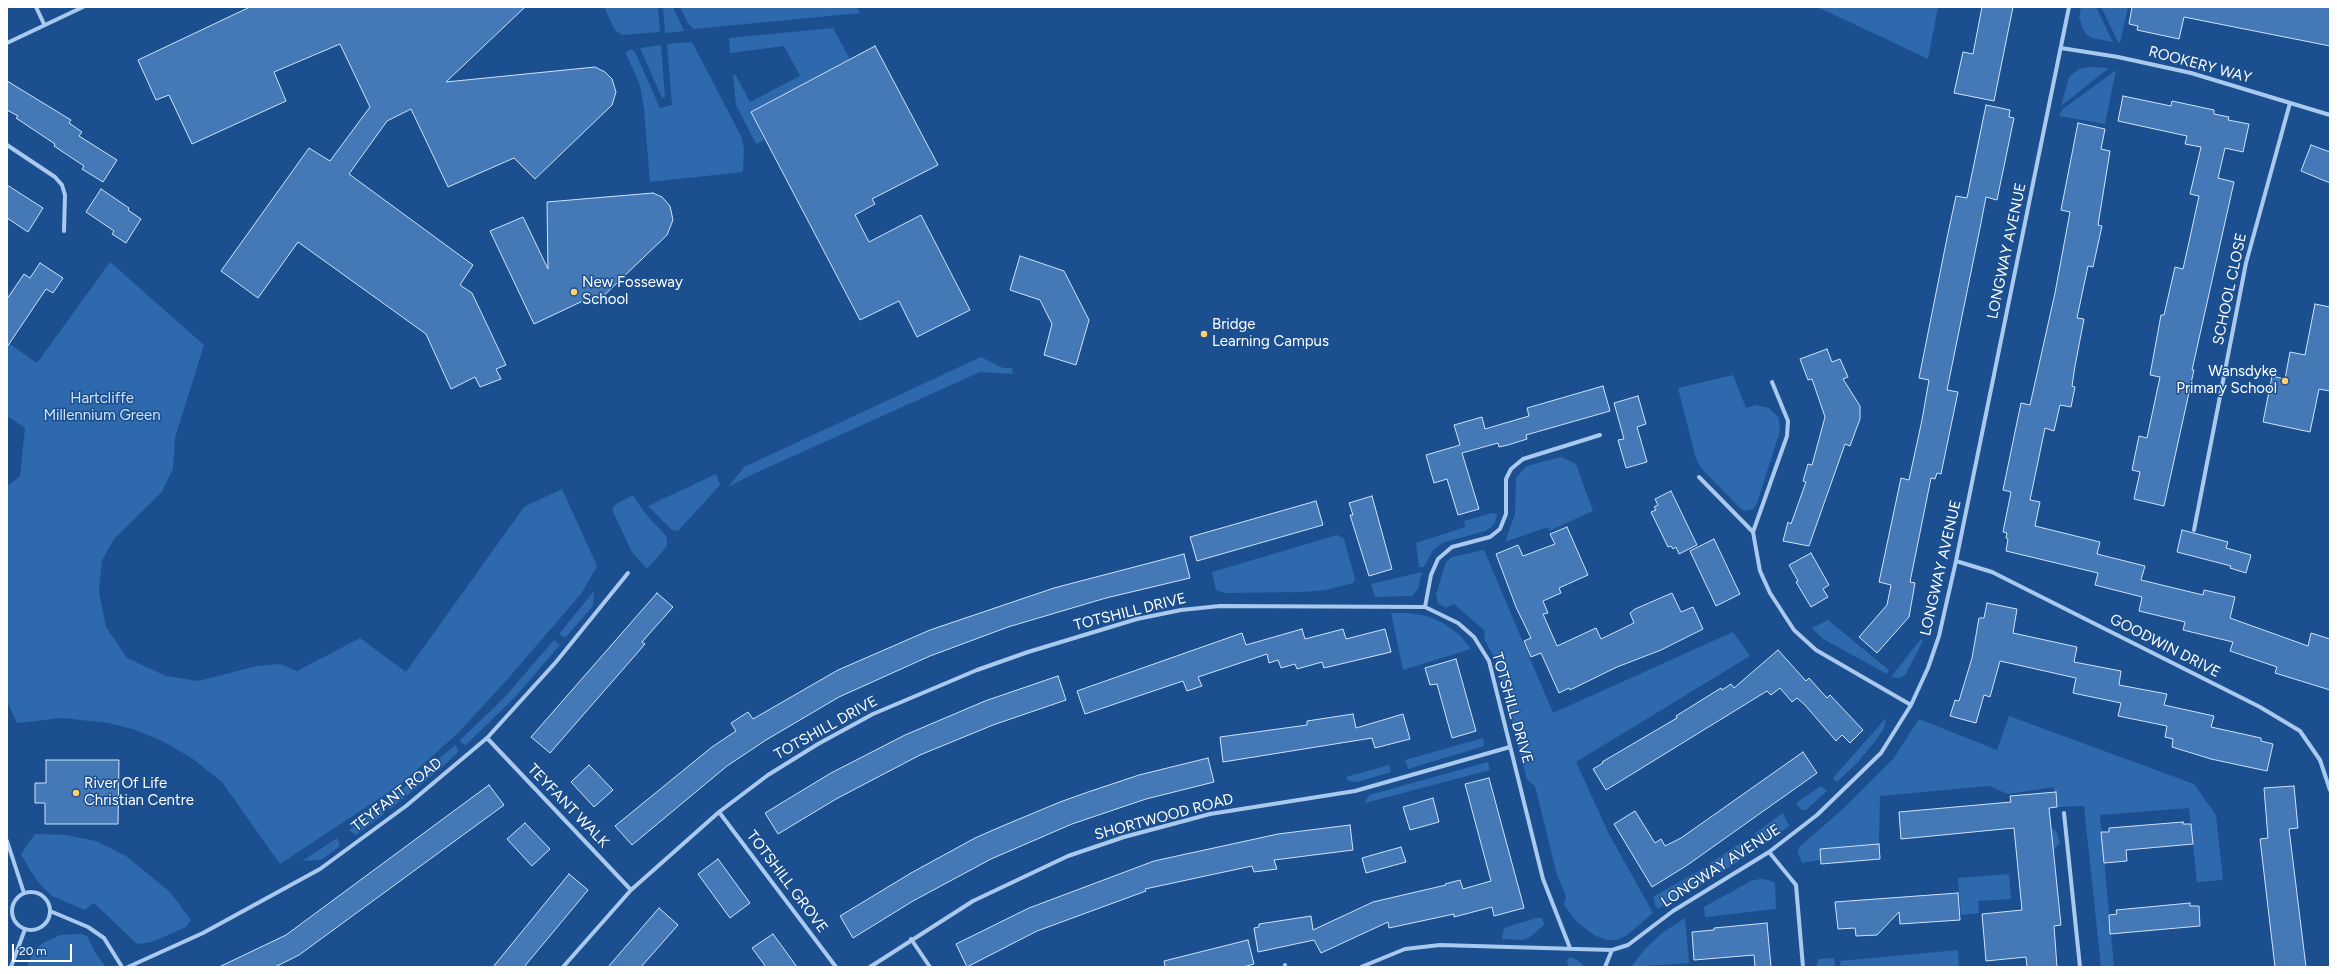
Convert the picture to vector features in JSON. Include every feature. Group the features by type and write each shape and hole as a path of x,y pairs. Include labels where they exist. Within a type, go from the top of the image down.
{"street":[{"path":"36,7 44,24"},
{"path":"7,43 44,24 83,7"},
{"name":"LONGWAY AVENUE","path":"1360,967 1405,950 1440,945 1612,950 1628,945 1673,910 1769,852 1816,815 1881,753 1911,705 1928,668 1939,636 1956,561 2069,7"},
{"name":"ROOKERY WAY","path":"2061,48 2118,57 2191,73 2330,115"},
{"name":"SCHOOL CLOSE","path":"2194,530 2246,263 2290,103"},
{"path":"7,145 55,177 62,185 65,195 64,231"},
{"path":"1772,382 1788,421 1787,436 1753,532 1760,571 1770,593 1794,630 1816,650 1911,705"},
{"path":"1425,607 1431,575 1438,559 1452,547 1490,537 1500,529 1506,514 1506,479 1511,469 1523,459 1600,435"},
{"path":"1699,477 1753,532"},
{"name":"GOODWIN DRIVE","path":"1956,561 1992,572 2260,707 2300,731 2320,760 2330,790"},
{"name":"TEYFANT ROAD","path":"128,967 203,933 320,869 406,806 486,738 556,662 628,573"},
{"name":"TOTSHILL DRIVE","path":"563,967 631,890 719,812 768,774 818,744 873,714 977,670 1082,635 1138,619 1181,610 1216,606 1425,607 1458,623 1474,636 1489,661 1543,879 1570,948"},
{"name":"TEYFANT WALK","path":"486,738 631,890"},
{"name":"SHORTWOOD ROAD","path":"870,967 911,939 973,901 1068,856 1124,837 1210,814 1355,792 1510,747"},
{"name":"TOTSHILL GROVE","path":"719,812 836,967"},
{"path":"2064,813 2080,967"},
{"path":"7,840 24,893"},
{"path":"1769,852 1796,885 1803,967"},
{"path":"50,911 43,926 36,929 25,930 15,922 10,907 14,901 24,893 36,893 44,898 50,911 88,926 104,938 122,967"},
{"path":"11,967 25,930"},
{"path":"911,939 930,967"},
{"path":"1605,967 1612,950"}],"green space":[{"path":"604,7 658,7 660,32 622,35 615,30"},
{"path":"663,7 673,7 684,31 665,33"},
{"path":"680,7 856,7 860,13 694,29 689,25"},
{"path":"1817,7 1938,7 1928,59 1888,40"},
{"path":"2081,7 2096,7 2113,42 2092,38 2087,35 2083,29 2079,17"},
{"path":"2101,7 2128,7 2120,43 2118,42"},
{"path":"833,28 850,59 751,112 764,140 756,144 736,105 733,76 735,74 750,102 800,76 784,46 730,53 729,38"},
{"path":"692,42 741,136 744,148 743,172 650,182 644,109 640,85 626,54 627,51 632,49 635,52 660,108 672,105 667,44"},
{"path":"661,45 665,97 662,98 640,48"},
{"path":"2090,67 2109,68 2061,106 2069,77 2079,69"},
{"path":"2116,70 2105,124 2059,116 2063,109"},
{"name":"Hartcliffe Millennium Green","path":"110,262 204,345 175,438 173,469 161,493 114,539 102,560 99,592 106,627 127,658 166,676 198,681 257,666 280,664 297,671 360,638 406,672 524,507 562,489 597,566 581,594 505,682 456,735 401,784 280,864 222,782 193,759 164,742 136,730 109,723 62,718 17,723 7,701 7,486 20,476 25,428 7,416 7,342 37,363"},
{"path":"981,357 1003,368 1012,368 1013,374 980,372 751,475 728,487 744,467"},
{"path":"1733,375 1746,408 1756,405 1769,408 1779,418 1780,431 1757,503 1753,509 1745,511 1740,508 1701,468 1696,459 1678,388"},
{"path":"1561,457 1576,464 1593,511 1549,531 1548,527 1505,542 1515,514 1516,477 1527,466"},
{"path":"716,474 720,485 678,531 672,530 648,506"},
{"path":"633,495 644,512 666,536 667,541 667,546 647,569 632,552 613,512 613,507 616,504"},
{"path":"1492,513 1497,514 1495,523 1490,528 1485,531 1442,543 1433,550 1424,567 1419,567 1416,543 1465,527 1464,521"},
{"path":"1337,535 1344,539 1355,579 1353,583 1326,590 1303,592 1225,593 1216,590 1212,572"},
{"path":"1484,550 1553,713 1733,632 1750,656 1576,762 1609,834 1653,913 1626,936 1616,940 1606,940 1594,935 1577,922 1564,905 1566,896 1557,875 1535,786 1527,780 1497,662 1484,639 1485,631 1454,604 1446,608 1438,603 1436,594 1446,562 1452,557"},
{"path":"1422,572 1418,589 1412,596 1375,597 1371,584"},
{"path":"594,591 593,606 565,638 559,634"},
{"path":"1391,613 1409,613 1427,616 1443,623 1460,635 1471,649 1403,670"},
{"path":"1828,620 1889,670 1887,674 1823,639 1812,628"},
{"path":"1921,639 1923,641 1905,675 1899,678 1891,677"},
{"path":"554,640 560,645 516,696 466,745 461,743 460,740 504,698"},
{"path":"2009,716 2194,784 2216,815 2223,880 2197,882 2189,808 2100,815 2114,967 2101,967 2084,806 2057,807 2054,787 2008,794 1989,786 1880,796 1879,844 1820,849 1820,860 1802,863 1798,853 1799,847 1844,808 1893,759 1919,719 1997,750"},
{"path":"1886,718 1884,728 1876,740 1858,762 1837,782 1833,778"},
{"path":"1483,738 1484,746 1408,769 1405,760"},
{"path":"455,745 459,751 440,769 390,809 386,803"},
{"path":"1488,762 1490,770 1365,803 1369,795"},
{"path":"1389,765 1391,772 1357,782 1348,781 1346,777"},
{"path":"1821,786 1827,791 1806,810 1801,810 1796,803"},
{"path":"380,808 384,814 356,835 349,830"},
{"path":"1783,813 1789,826 1765,844 1759,842 1754,834"},
{"path":"2054,829 2060,843 2052,852 2016,854 2016,849 2053,846 2051,831"},
{"path":"35,834 66,835 96,841 126,856 170,892 191,920 186,927 152,942 137,944 94,903 85,910 52,896 40,884 21,854"},
{"path":"337,838 340,846 321,860 302,861"},
{"path":"1741,843 1747,856 1720,873 1714,870 1710,863"},
{"path":"1704,868 1709,878 1705,882 1658,909 1655,905 1653,897"},
{"path":"2009,874 2011,899 1978,901 1979,913 1961,915 1958,878"},
{"path":"1760,879 1769,880 1775,883 1776,909 1705,917 1704,907 1751,881"},
{"path":"1536,918 1542,918 1544,925 1530,937 1523,940 1502,939 1504,928"},
{"path":"1685,918 1689,963 1631,967 1645,949 1662,933"},
{"path":"81,934 87,936 96,954 106,967 27,967 34,950 43,943 60,935"},
{"path":"1958,950 1959,967 1841,967 1840,961"},
{"path":"1570,957 1577,960 1585,967 1569,967 1567,961"},
{"path":"1834,958 1835,967 1816,967 1819,959"}],"building":[{"path":"250,7 525,7 446,82 595,67 605,72 612,79 616,92 612,105 535,179 514,158 448,187 411,109 387,121 349,174 473,265 460,285 472,293 506,365 496,369 501,379 480,387 475,377 451,389 426,334 298,242 258,298 221,271 309,148 330,161 370,107 340,44 274,72 286,101 192,144 169,95 156,100 138,60"},
{"path":"1982,7 2013,7 1994,101 1954,93 1963,52 1973,54"},
{"path":"2132,7 2330,7 2330,46 2184,17 2179,39 2137,30 2138,26 2129,24"},
{"path":"875,46 938,165 872,199 875,204 855,215 869,242 921,215 970,310 917,337 899,301 860,320 751,112"},
{"path":"7,81 71,120 69,123 82,132 79,136 117,160 103,182 82,169 84,166 54,146 55,144 16,118 18,116 7,110"},
{"path":"2123,96 2171,106 2172,101 2214,110 2214,114 2229,117 2228,120 2249,124 2243,152 2225,148 2218,178 2234,182 2192,370 2194,370 2164,506 2134,499 2140,472 2132,470 2139,436 2147,438 2160,377 2150,375 2161,315 2164,315 2175,267 2183,269 2199,196 2190,194 2201,147 2185,144 2187,136 2118,121"},
{"path":"1986,105 2010,110 2009,117 2014,118 1997,200 1986,197 1947,390 1958,392 1941,474 1937,473 1935,479 1931,478 1910,582 1915,583 1909,617 1877,653 1859,637 1887,605 1891,585 1879,582 1901,478 1909,480 1922,420 1929,380 1919,378 1956,196 1967,198"},
{"path":"2078,123 2105,129 2101,149 2110,151 2098,225 2102,226 2093,267 2088,266 2077,318 2084,319 2072,386 2075,387 2071,407 2060,405 2054,431 2045,428 2030,500 2040,502 2035,526 2100,542 2097,554 2145,566 2141,580 2203,595 2204,590 2235,597 2230,618 2308,646 2311,633 2330,639 2330,690 2275,673 2277,667 2230,651 2233,642 2183,630 2185,622 2139,611 2142,597 2095,585 2098,573 2006,551 2008,539 2006,538 2007,533 2003,532 2011,492 2003,490 2021,403 2030,405 2055,293 2070,212 2061,210"},
{"path":"2311,145 2330,152 2330,183 2301,171"},
{"path":"7,185 43,208 28,232 7,218"},
{"path":"101,189 129,208 128,210 141,219 126,243 112,234 114,231 86,212"},
{"path":"653,193 662,197 670,206 673,220 667,235 594,305 587,299 534,324 490,231 523,217 548,269 547,202"},
{"path":"1020,256 1064,271 1089,320 1076,365 1044,355 1052,324 1040,300 1010,290"},
{"path":"40,263 63,278 53,293 46,289 7,347 7,299 24,274 30,278"},
{"path":"2315,304 2330,307 2330,391 2319,389 2310,432 2263,422 2272,376 2285,379 2290,352 2305,355"},
{"path":"1827,349 1832,362 1840,359 1848,377 1843,379 1860,406 1860,419 1850,446 1845,444 1809,546 1783,541 1788,522 1791,524 1806,482 1803,481 1808,464 1812,465 1825,417 1812,379 1808,380 1800,359"},
{"path":"1603,386 1610,411 1526,435 1527,439 1508,445 1499,447 1498,443 1462,453 1479,509 1458,515 1447,479 1434,483 1426,455 1460,445 1454,425 1482,417 1485,429 1529,416 1527,408"},
{"path":"1638,396 1646,424 1637,427 1647,462 1626,468 1618,440 1624,439 1614,403"},
{"path":"1671,491 1697,545 1679,554 1676,547 1673,549 1671,546 1668,547 1651,512 1656,510 1654,507 1658,505 1655,499"},
{"path":"1372,496 1392,569 1369,576 1350,515 1353,515 1349,503"},
{"path":"1316,501 1323,525 1197,561 1190,537"},
{"path":"1567,527 1588,575 1559,588 1561,593 1543,601 1548,613 1543,614 1557,646 1596,628 1601,639 1634,623 1630,613 1635,609 1672,593 1681,612 1693,607 1703,629 1661,650 1617,667 1570,690 1569,688 1559,693 1541,653 1531,657 1524,641 1531,638 1516,607 1496,554 1518,545 1523,556 1555,544 1550,534"},
{"path":"2182,530 2228,542 2226,548 2251,555 2246,573 2230,568 2231,566 2177,552"},
{"path":"1714,539 1740,594 1716,606 1690,551"},
{"path":"1811,553 1829,585 1823,589 1828,597 1811,607 1796,582 1798,581 1789,565"},
{"path":"1184,554 1190,578 1106,598 1008,627 930,656 839,697 766,740 727,766 632,845 615,826 712,747 736,731 731,723 748,712 753,719 838,670 930,630 1054,588"},
{"path":"657,593 673,607 642,642 645,644 550,753 531,737"},
{"path":"1987,603 2017,609 2013,633 2077,647 2074,662 2121,671 2119,685 2167,694 2164,705 2214,716 2211,727 2261,738 2261,741 2273,744 2267,771 2211,759 2172,747 2173,739 2165,737 2167,726 2118,716 2121,703 2073,693 2076,678 2000,661 1990,697 1984,695 1976,723 1950,716 1955,700 1959,701 1972,658 1979,618 1984,618"},
{"path":"1302,629 1305,639 1343,629 1346,639 1385,629 1391,652 1324,668 1322,662 1297,669 1295,664 1281,668 1278,660 1269,663 1267,654 1198,677 1202,686 1187,691 1183,681 1085,714 1077,691 1242,633 1246,645"},
{"path":"1778,650 1806,681 1809,678 1827,698 1830,695 1863,730 1850,743 1842,735 1836,741 1805,705 1797,698 1792,702 1780,688 1771,695 1767,691 1606,790 1593,769 1603,763 1602,762 1677,718 1676,716 1721,688 1722,690 1731,684 1734,688"},
{"path":"1456,659 1476,731 1452,738 1437,684 1430,685 1425,668"},
{"path":"1058,676 1066,700 993,725 920,755 836,799 778,834 765,813 831,773 905,735 985,701"},
{"path":"1353,714 1356,728 1403,714 1410,739 1375,748 1372,738 1223,762 1220,737 1307,725 1307,721"},
{"path":"1803,752 1817,773 1686,866 1652,887 1614,824 1635,811 1655,843 1661,839 1665,846 1681,838"},
{"path":"1208,758 1214,782 1146,799 1072,824 991,859 913,901 853,938 840,916 911,873 975,838 1000,827 1060,802 1139,775"},
{"name":"River Of Life Christian Centre","path":"46,760 119,760 118,824 45,824 45,803 35,803 35,783 46,783"},
{"path":"589,765 613,790 594,807 571,782"},
{"path":"1489,778 1524,908 1494,916 1492,907 1454,917 1454,914 1389,928 1388,922 1321,953 1314,940 1258,952 1254,928 1259,927 1259,924 1311,916 1313,930 1373,902 1446,885 1445,884 1460,880 1463,889 1491,881 1465,784"},
{"path":"489,785 504,805 299,955 275,967 219,967 286,935"},
{"path":"2294,786 2298,828 2289,829 2306,967 2275,967 2260,839 2268,838 2264,788"},
{"path":"2056,792 2057,807 2049,808 2061,925 2054,926 2057,967 2027,967 2026,957 1986,961 1982,914 2022,910 2014,828 1901,839 1899,812 2011,802 2010,796"},
{"path":"1433,798 1439,822 1410,830 1403,807"},
{"path":"2183,822 2183,824 2191,824 2193,844 2126,850 2127,861 2104,863 2101,832 2109,832 2109,828"},
{"path":"525,823 550,849 532,866 507,839"},
{"path":"1350,825 1353,850 1274,860 1277,869 1254,872 1252,866 1145,889 1146,891 1037,931 967,967 956,944 1029,908 1154,861 1278,834"},
{"path":"1879,844 1880,859 1821,864 1820,849"},
{"path":"1401,847 1406,862 1366,873 1362,858"},
{"path":"718,859 750,903 730,918 698,874"},
{"path":"569,874 588,890 524,967 493,967"},
{"path":"1958,893 1960,920 1900,924 1899,912 1877,935 1856,936 1855,928 1838,929 1835,902"},
{"path":"2190,903 2190,906 2199,906 2200,926 2110,934 2109,915 2117,914 2116,910"},
{"path":"659,908 678,925 641,967 608,967"},
{"path":"1767,923 1771,967 1755,967 1754,955 1694,960 1692,932 1714,930 1714,928"},
{"path":"773,934 797,967 766,967 752,948"},
{"path":"1248,940 1254,964 1243,967 1165,967 1164,961"}],"place":[{"name":"New Fosseway School","path":"574,292"},
{"name":"Bridge Learning Campus","path":"1204,334"},
{"name":"Wansdyke Primary School","path":"2285,381"},
{"name":"River Of Life Christian Centre","path":"76,793"}]}
